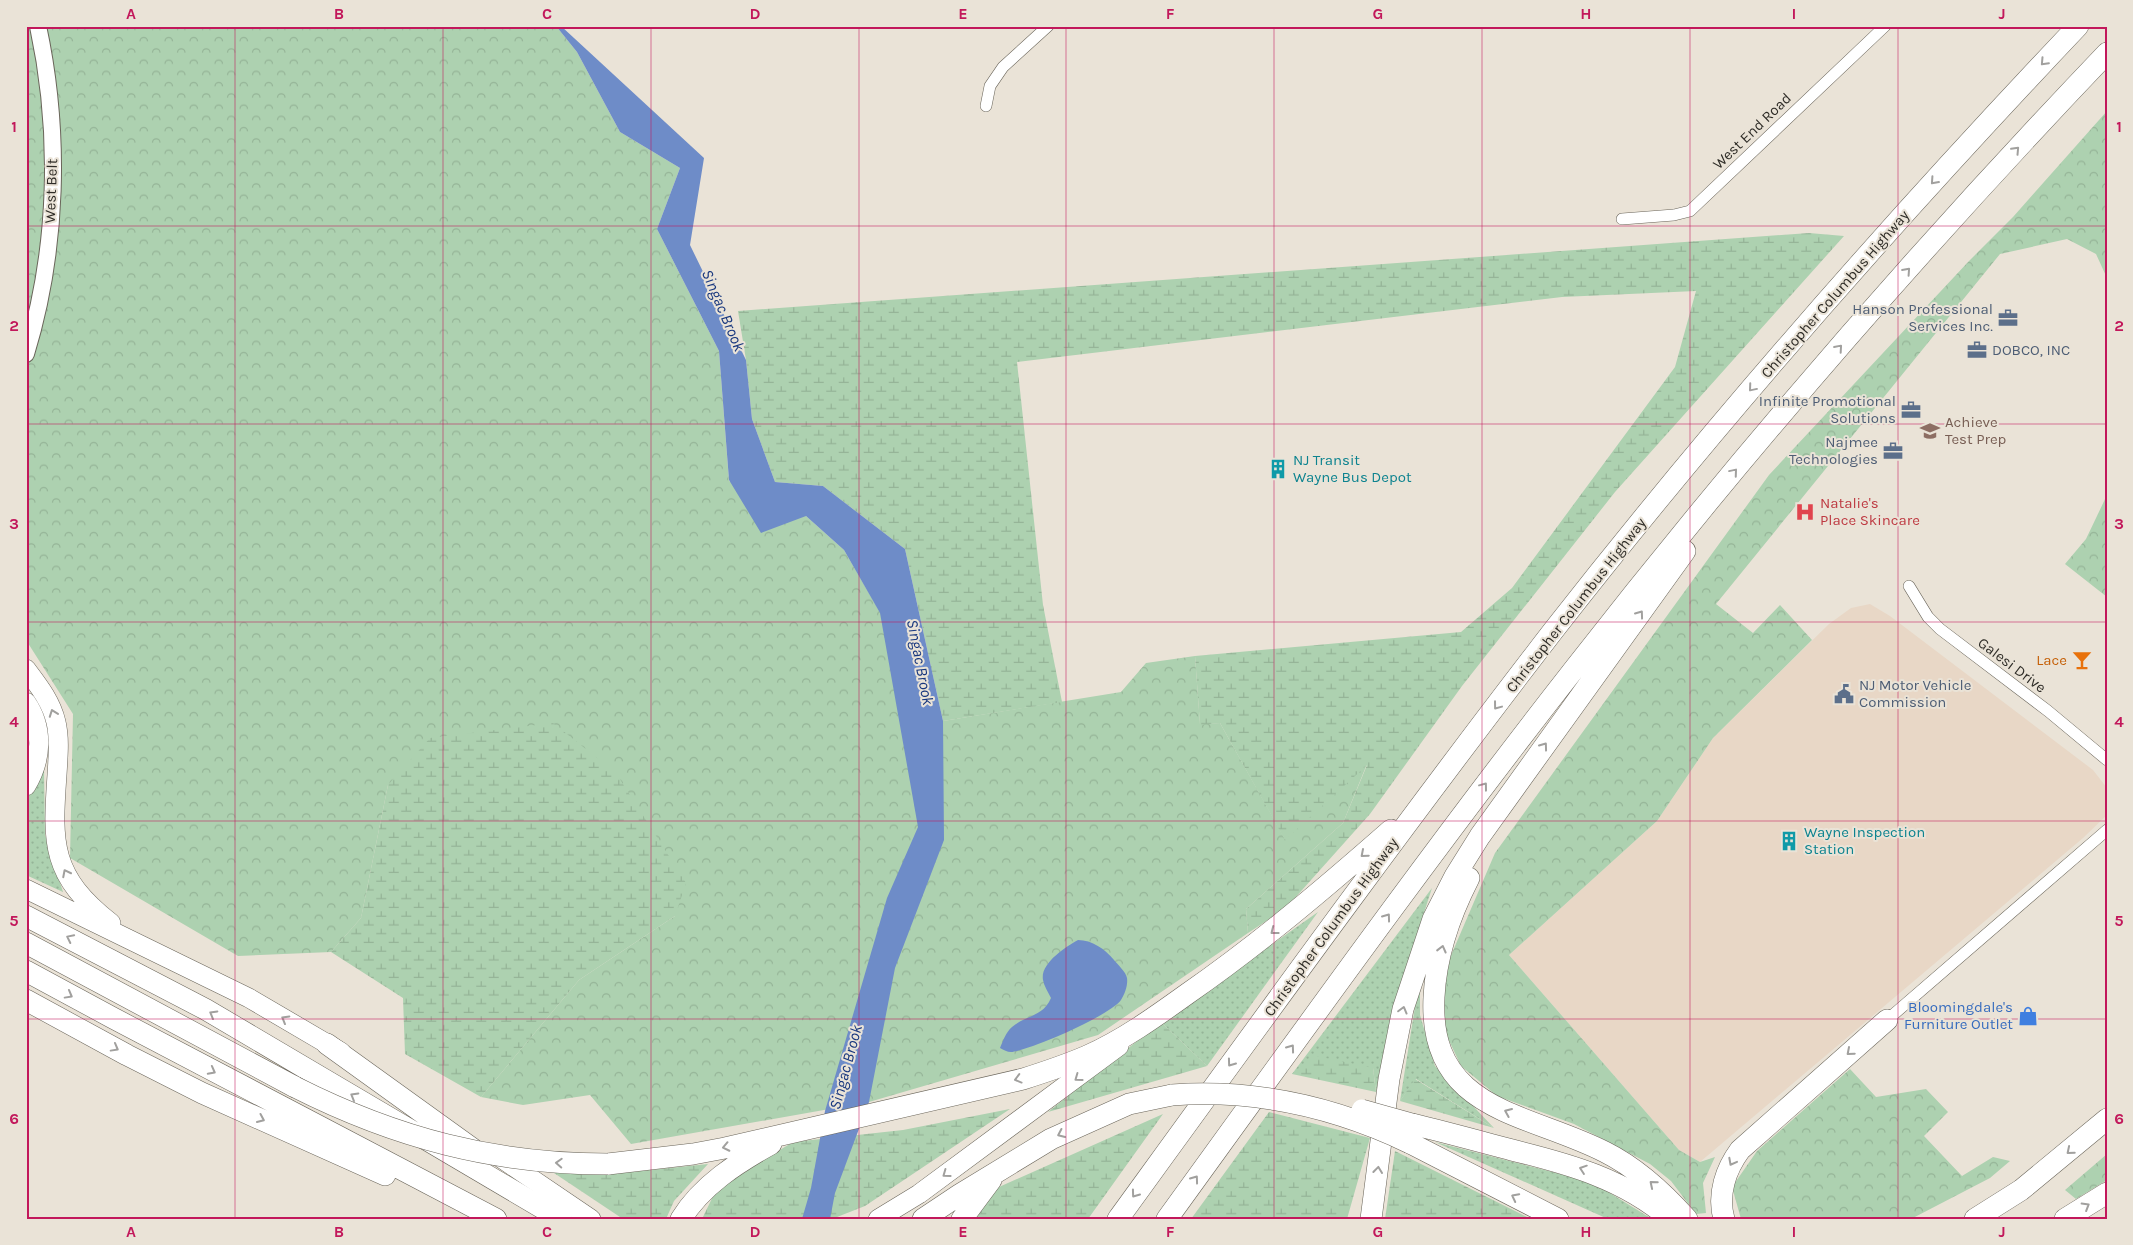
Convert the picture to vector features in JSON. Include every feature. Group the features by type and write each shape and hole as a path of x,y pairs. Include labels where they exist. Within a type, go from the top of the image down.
{"highway":[{"name":"Christopher Columbus Highway","path":"1118,1219 1372,870 1554,630 1759,380 1942,172 2078,26"},
{"path":"1166,1219 1450,830 1582,660 1703,510 1875,307 1981,188 2107,53"},
{"path":"1371,1219 1389,1079 1398,1033 1410,986 1433,919 1466,857 1692,541 1703,510"},
{"path":"1521,778 1467,882 1448,926 1434,988 1438,1044 1452,1073 1475,1095 1506,1112 1606,1152 1643,1176 1660,1190 1687,1219"},
{"path":"26,943 295,1087 378,1124 446,1146 518,1160 569,1164 608,1164 693,1154 823,1126 991,1086 1054,1069 1088,1055 1117,1040 1157,1015 1226,968 1283,924 1426,798"},
{"path":"26,916 205,1009 561,1219"},
{"path":"26,971 495,1219"},
{"path":"26,1000 202,1093 384,1174 495,1219"},
{"path":"1724,1219 1723,1189 1731,1162 1740,1150 1887,1020"},
{"path":"327,1044 568,1219"},
{"path":"923,1219 1051,1139 1129,1104 1172,1095 1238,1089 1282,1091 1332,1102 1411,1133 1558,1219"},
{"path":"1975,1219 2021,1190 2107,1119"},
{"path":"684,1215 699,1196 728,1171 748,1157 791,1133"},
{"path":"1411,1133 1556,1161 1594,1173 1631,1191 1670,1219"},
{"path":"962,1219 996,1174"},
{"path":"2065,1219 2107,1193"}],"main road":[{"name":"West Belt","path":"26,354 38,311 44,276 52,200 50,95 38,26"},
{"path":"26,669 48,700 56,723 58,749 54,829 56,849 64,868 80,893 101,915 129,935 169,958"},
{"path":"26,702 37,726 39,749 35,768 26,786"},
{"path":"26,890 249,998 399,1087 591,1219"},
{"path":"878,1219 943,1176 1102,1060 1157,1015"}],"street":[{"path":"986,106 990,86 1003,67 1048,26"},
{"name":"West End Road","path":"1622,219 1674,215 1690,210 1886,26"},
{"name":"Galesi Drive","path":"1908,586 1928,617 1940,629 2048,711 2107,760"},
{"path":"1887,1020 2107,830"}],"shaded area":[{"path":"1870,604 1890,616 2093,770 2107,788 2107,815 2083,838 1700,1162 1679,1150 1509,955 1657,821 1713,738 1829,624 1851,608"}],"green space":[{"path":"26,26 556,26 577,52 620,132 680,168 657,229 719,351 729,481 806,516 844,550 943,721 1121,692 1146,663 1195,656 1200,724 1220,723 1285,839 1367,764 1343,823 1246,909 1248,933 1098,1035 869,1102 631,1144 590,1095 523,1105 481,1097 579,980 675,916 388,785 361,918 331,952 238,956 70,858 73,714 26,640"},
{"path":"2107,111 2107,278 2096,254 2067,239 2000,254 1716,604 1753,633 1780,605 1812,640 1713,738 1657,821 1509,955 1679,1150 1700,1162 1715,1157 1703,1183 1706,1213 1696,1214 1671,1181 1650,1164 1574,1124 1497,1096 1461,1066 1445,1032 1443,974 1495,853 1769,475 1969,261 2013,217"},
{"path":"1809,233 1844,236 1615,492 1462,686 1370,814 1286,908 1248,933 1246,909 1343,823 1367,765 1285,840 1220,723 1200,725 1195,656 1461,632 1512,588 1675,367 1696,291 1562,297 1017,362 1043,605 1062,702 943,721 905,549 823,486 775,482 752,419 746,360 738,311"},
{"path":"2107,495 2107,597 2065,564 2086,539"},
{"path":"553,723 616,773 686,883 675,916 579,980 481,1097 405,1054 403,998 331,952 361,918 388,785 430,738"},
{"path":"44,768 45,835 63,892 26,875 26,793"},
{"path":"1432,888 1393,1009 1376,1092 1373,1068 1292,1074"},
{"path":"1318,912 1207,1066 1161,1022"},
{"path":"1420,975 1420,1015 1435,1066 1494,1128 1416,1079 1400,1101"},
{"path":"1161,1022 1207,1066 1048,1112"},
{"path":"1316,1056 1373,1068 1376,1092 1292,1074"},
{"path":"1850,1069 1876,1097 1926,1089 1948,1112 1924,1136 1962,1176 1993,1157 2010,1161 1990,1178 1911,1219 1741,1219 1732,1187 1757,1151"},
{"path":"1415,1079 1494,1128 1400,1101"},
{"path":"1010,1109 865,1206 832,1219 702,1219 717,1188 793,1142 903,1130"},
{"path":"1269,1112 1370,1138 1347,1219 1191,1219"},
{"path":"1163,1114 1088,1219 974,1219 990,1191"},
{"path":"1435,1142 1592,1182 1652,1219 1608,1219"},
{"path":"1395,1151 1531,1219 1385,1219"},
{"path":"2107,1154 2107,1180 2076,1199 2065,1190"},
{"path":"708,1164 674,1201 666,1219 623,1219 548,1169 631,1172"}],"water":[{"name":"Singac Brook","path":"556,26 561,26 704,158 690,245 746,360 752,419 775,482 823,486 905,549 943,721 944,840 895,968 869,1102 835,1193 830,1219 802,1219 811,1188 825,1111 887,898 918,827 880,613 844,550 806,516 761,533 729,480 719,351 657,229 680,168 620,132 577,52"},
{"path":"1078,940 1093,943 1102,949 1124,971 1127,984 1121,1000 1102,1015 1051,1039 1011,1052 1000,1048 1006,1034 1012,1027 1044,1009 1048,1004 1051,998 1045,987 1043,974 1055,956"}],"place":[{"name":"Hanson Professional Services Inc.","path":"2008,318"},
{"name":"DOBCO, INC","path":"1977,350"},
{"name":"Infinite Promotional Solutions","path":"1911,410"},
{"name":"Achieve Test Prep","path":"1930,431"},
{"name":"Najmee Technologies","path":"1893,451"},
{"name":"NJ Transit Wayne Bus Depot","path":"1278,469"},
{"name":"Natalie's Place Skincare","path":"1805,512"},
{"name":"Lace","path":"2082,660"},
{"name":"NJ Motor Vehicle Commission","path":"1844,694"},
{"name":"Wayne Inspection Station","path":"1789,841"},
{"name":"Bloomingdale's Furniture Outlet","path":"2028,1016"}]}
